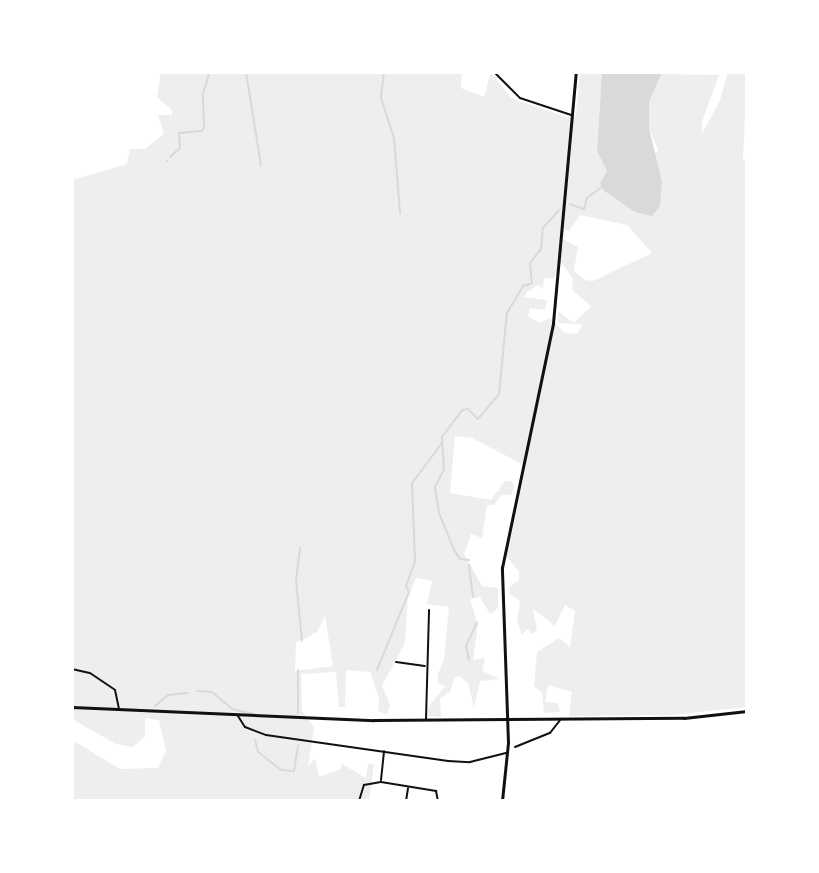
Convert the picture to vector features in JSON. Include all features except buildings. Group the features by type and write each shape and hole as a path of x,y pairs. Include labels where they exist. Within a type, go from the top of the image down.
{"main road":[{"path":"502,801 508,752 502,568 553,323 576,72"},
{"path":"72,706 238,716 426,720 684,719 747,710"}],"street":[{"path":"494,72 520,98 572,115"},
{"path":"426,720 429,610"},
{"path":"396,662 426,666"},
{"path":"72,669 90,673 115,690 118,709"},
{"path":"238,716 245,727 266,735 454,762 508,752"},
{"path":"515,747 555,730 561,719"},
{"path":"381,782 385,750"},
{"path":"359,801 364,785 381,782 438,792 438,801"},
{"path":"406,801 408,787"}],"shaded area":[{"path":"161,72 462,72 461,88 484,97 491,72 511,98 567,117 576,115 580,72 602,72 597,151 607,171 600,183 603,190 619,200 658,150 649,128 649,102 658,74 719,75 702,122 702,134 720,100 728,72 747,72 743,161 747,158 747,707 671,715 569,716 572,692 548,685 545,702 558,703 560,712 544,713 542,693 534,686 537,652 559,638 570,647 575,611 565,605 555,626 533,609 537,630 533,634 527,629 522,635 517,620 520,601 510,594 509,587 519,580 519,572 507,557 526,466 472,438 455,436 450,493 491,500 505,481 512,481 515,486 511,495 501,495 494,505 487,505 482,538 471,534 464,554 482,586 498,588 498,608 490,614 480,597 470,599 478,625 473,660 485,658 482,671 500,679 480,681 474,708 468,683 460,676 455,677 450,692 440,698 441,717 427,716 428,708 445,686 438,683 438,674 444,659 449,607 427,604 432,581 416,578 408,598 405,643 382,686 390,704 387,715 378,711 379,698 370,672 346,670 345,707 339,707 336,672 301,674 302,711 314,727 308,767 315,758 319,777 341,769 342,764 366,778 368,764 374,764 369,801 72,801 72,740 120,769 158,768 166,751 159,720 145,718 145,736 133,747 116,744 72,719 72,180 127,164 130,149 145,149 164,134 158,115 172,115 172,110 157,97","holes":["580,215 627,225 652,253 593,281 585,280 574,271 578,247 563,239 564,229 569,231","561,262 573,279 572,290 591,306 574,323 558,311 558,323 583,324 577,334 565,333 550,318 539,323 528,316 530,308 545,310 547,300 524,297 527,292 538,285 543,289 544,278 554,279","325,616 333,666 295,671 296,643 317,632"]},
{"path":"602,72 662,72 649,102 649,128 662,182 660,206 652,216 635,212 603,190 600,183 607,171 597,151"}],"waterway":[{"path":"170,157 180,148 179,133 202,131 204,127 203,93 210,72"},
{"path":"246,72 261,166"},
{"path":"384,72 381,98 394,138 400,213"},
{"path":"570,204 584,209 587,198 603,186"},
{"path":"469,560 460,559 454,550 439,513 435,487 444,469 442,437 462,410 468,409 478,419 499,394 507,313 523,286 532,283 530,263 541,249 543,228 559,210"},
{"path":"377,670 409,592 406,586 415,561 412,483 442,443"},
{"path":"300,548 296,580 302,641"},
{"path":"469,565 473,597"},
{"path":"469,660 466,646 477,622"},
{"path":"298,670 298,713"},
{"path":"197,691 212,692 232,709 254,714"},
{"path":"155,706 168,695 188,693"},
{"path":"255,740 258,752 281,770 294,771 298,745"}]}
